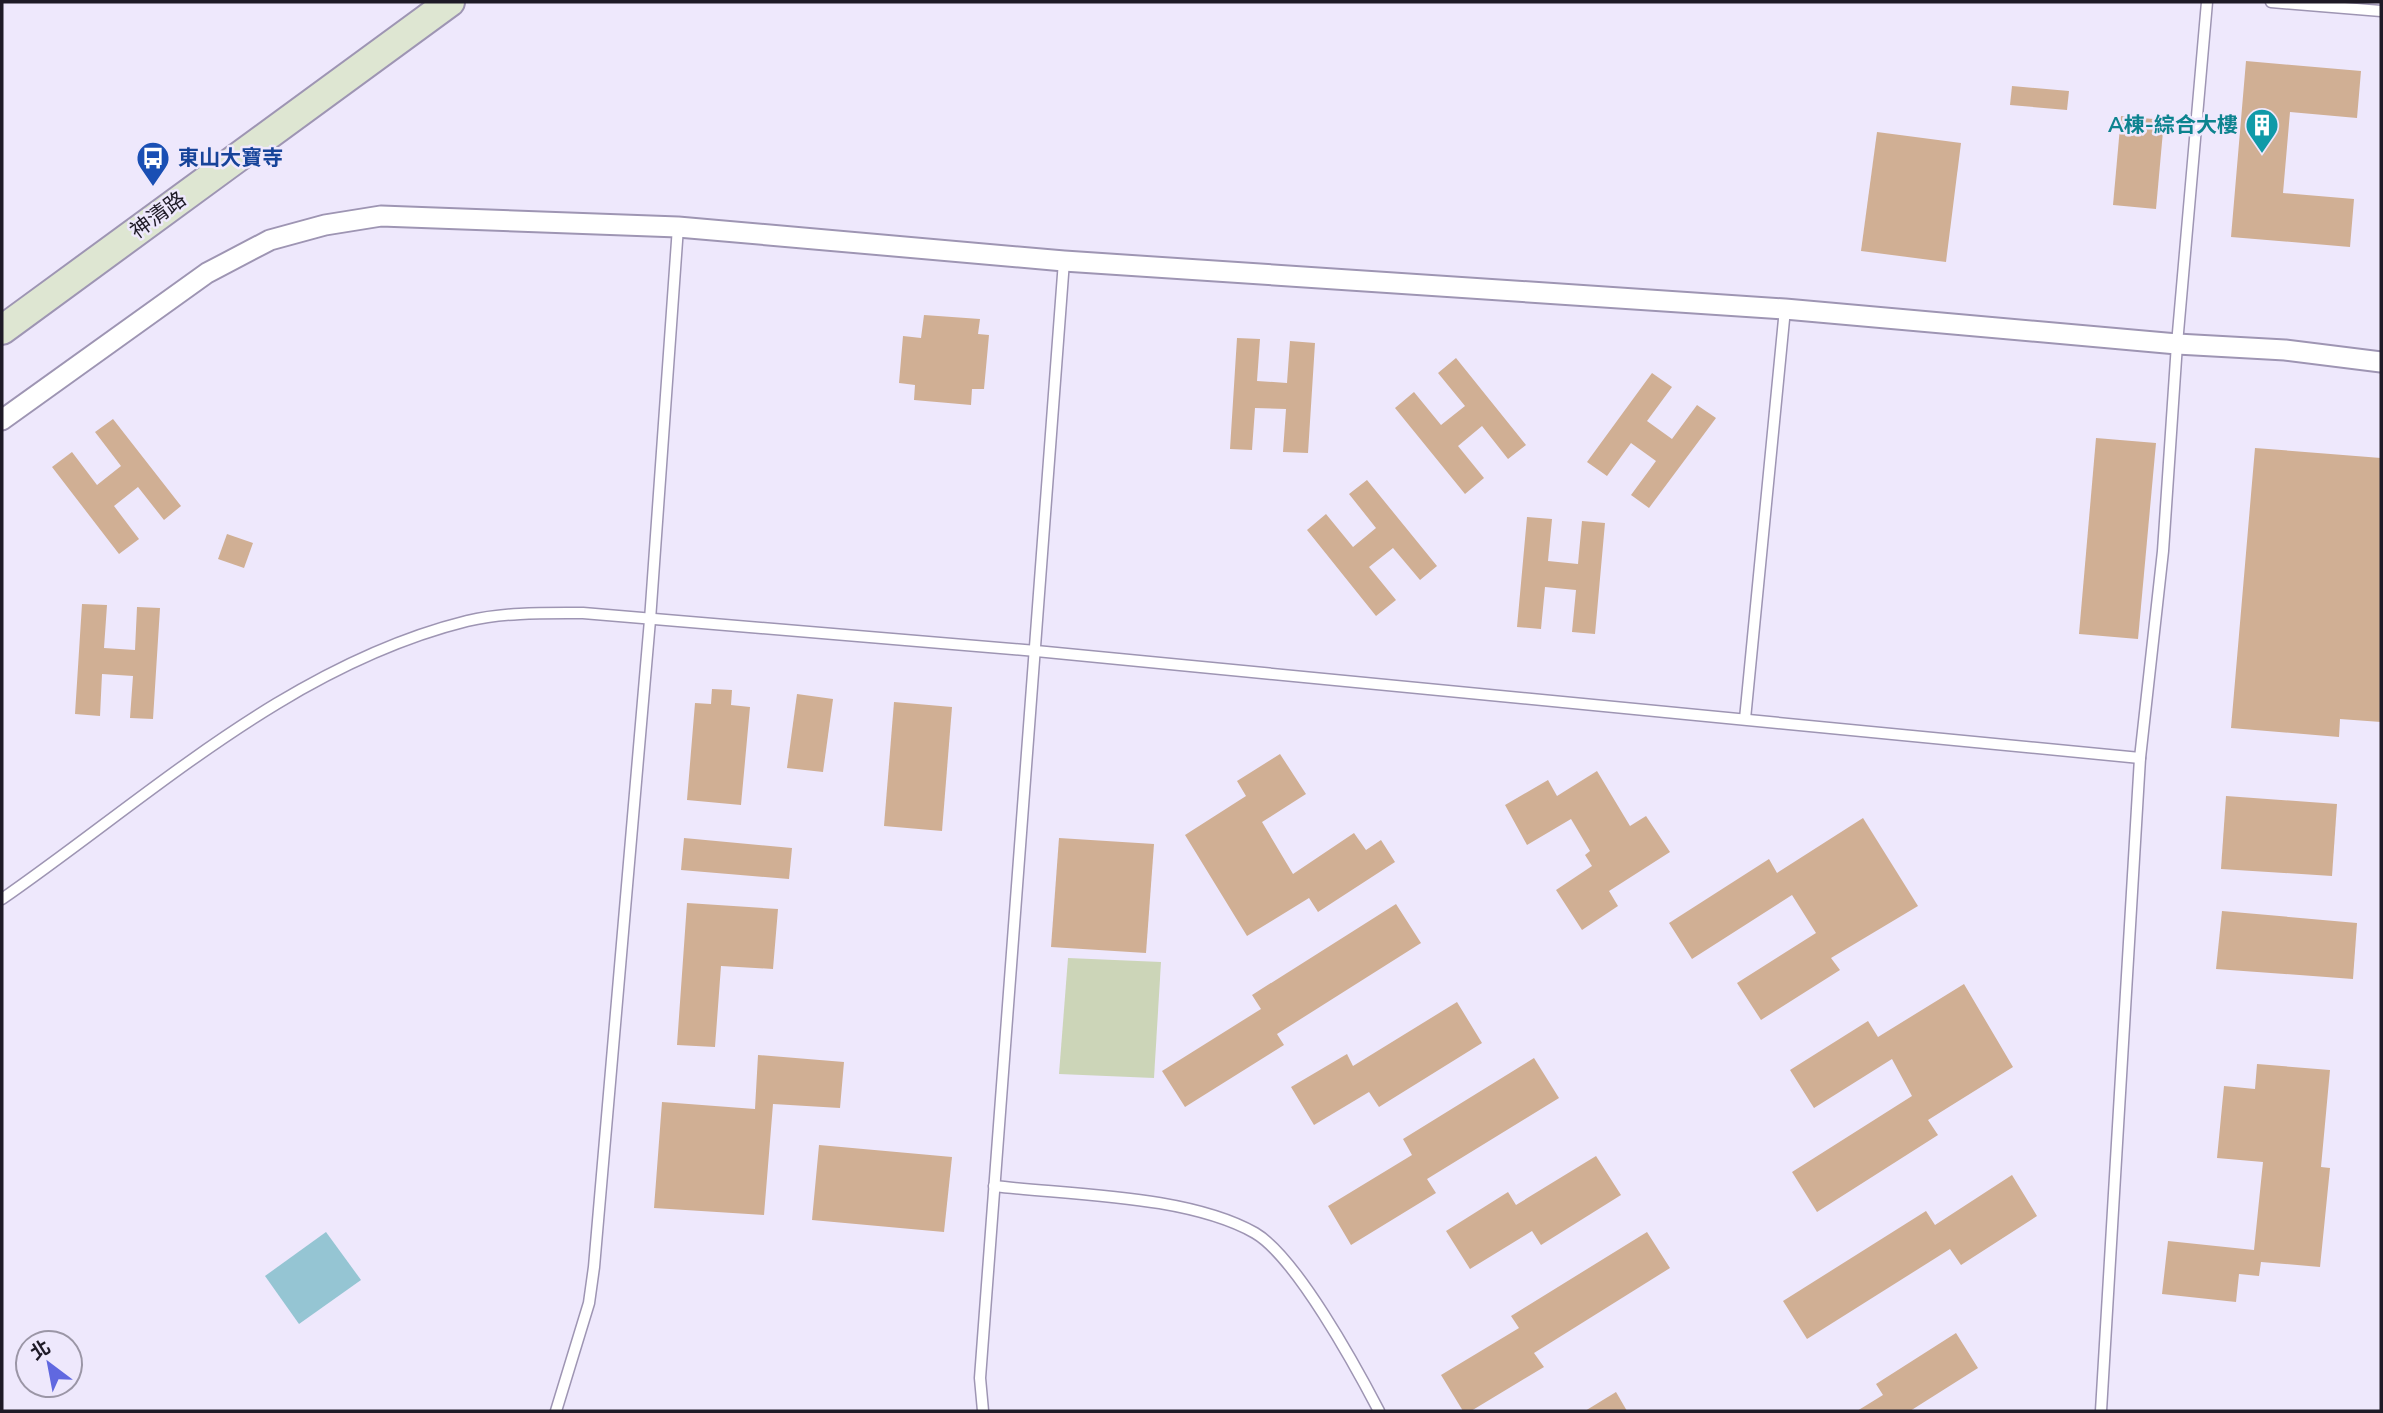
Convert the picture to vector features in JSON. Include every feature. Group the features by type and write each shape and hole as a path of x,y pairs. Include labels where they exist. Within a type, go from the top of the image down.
{"street":[{"name":"神清路","path":"2,330 450,2"},
{"path":"2,420 207,273 270,240 325,225 381,216 678,227 1063,261 1785,309 2177,344 2285,350 2381,362"}],"lane":[{"path":"2101,1411 2140,758 2162,551 2207,2"},
{"path":"2271,2 2381,10"},
{"path":"556,1411 589,1303 594,1268 650,620 678,227"},
{"path":"983,1411 979,1378 1037,651 1063,261"},
{"path":"1745,719 1785,309"},
{"path":"2,900 247,722 323,677 405,641 468,621 515,613 583,613 1037,651 2140,758"},
{"path":"994,1186 1187,1207 1256,1234 1286,1264 1319,1307 1379,1411"}],"green space":[{"path":"1068,958 1161,962 1154,1078 1059,1074"}],"water":[{"path":"326,1232 361,1280 299,1324 265,1276"}],"building":[{"name":"A棟-綜合大樓","path":"2246,61 2361,71 2357,118 2290,112 2283,193 2354,199 2350,247 2231,237"},
{"path":"2012,86 2069,91 2067,110 2010,105"},
{"path":"2121,116 2164,120 2156,209 2113,205"},
{"path":"1877,132 1961,143 1946,262 1861,251"},
{"path":"924,315 980,319 978,334 989,335 984,389 972,389 971,405 914,400 915,385 899,383 903,336 921,338"},
{"path":"1237,338 1260,339 1257,381 1287,383 1290,341 1315,343 1308,453 1283,452 1286,409 1255,408 1252,450 1230,449"},
{"path":"1456,358 1526,445 1508,459 1482,426 1458,446 1484,478 1465,494 1395,408 1414,392 1441,425 1465,406 1438,373"},
{"path":"1652,373 1672,387 1647,421 1672,439 1697,405 1716,418 1649,508 1631,495 1656,461 1631,443 1607,476 1587,462"},
{"path":"113,419 181,506 164,520 138,487 114,506 139,539 119,554 52,467 72,452 97,485 121,466 95,432"},
{"path":"2096,438 2156,443 2138,639 2079,634"},
{"path":"2255,448 2381,458 2381,722 2340,719 2339,737 2231,728"},
{"path":"1367,480 1437,566 1420,580 1393,548 1369,567 1396,600 1376,616 1307,530 1326,514 1353,547 1376,528 1349,494"},
{"path":"1527,517 1552,519 1548,561 1578,564 1582,521 1605,523 1595,634 1572,632 1576,590 1545,587 1541,629 1517,627"},
{"path":"227,534 253,543 244,568 218,559"},
{"path":"82,604 107,605 104,648 135,650 137,607 160,608 153,719 130,718 133,676 102,674 100,716 75,714"},
{"path":"712,689 732,690 731,705 750,707 741,805 687,800 695,703 711,704"},
{"path":"797,694 833,699 823,772 787,768"},
{"path":"894,702 952,707 942,831 884,826"},
{"path":"1280,754 1306,794 1262,822 1293,874 1354,833 1366,850 1381,840 1395,862 1318,912 1309,898 1247,936 1185,835 1246,796 1237,781"},
{"path":"1597,771 1630,826 1646,816 1670,852 1609,891 1618,906 1582,930 1556,890 1592,866 1585,855 1590,851 1571,819 1527,845 1505,805 1548,780 1557,796"},
{"path":"2226,796 2337,804 2332,876 2221,869"},
{"path":"1863,818 1918,906 1831,958 1840,970 1761,1020 1737,983 1816,933 1792,895 1692,959 1669,923 1769,859 1777,873"},
{"path":"684,838 792,848 789,879 681,870"},
{"path":"1059,838 1154,844 1146,953 1051,947"},
{"path":"687,903 778,909 773,969 721,966 715,1047 677,1045"},
{"path":"1396,904 1421,943 1277,1034 1284,1045 1185,1107 1162,1071 1261,1009 1252,995"},
{"path":"2222,911 2357,923 2353,979 2216,969"},
{"path":"1964,984 2013,1067 1928,1120 1938,1135 1817,1212 1792,1172 1912,1096 1892,1059 1814,1108 1790,1070 1868,1021 1878,1037"},
{"path":"1457,1002 1482,1043 1379,1107 1369,1092 1314,1125 1291,1087 1347,1054 1353,1066"},
{"path":"758,1055 844,1062 840,1108 773,1104 764,1215 654,1208 662,1102 755,1109"},
{"path":"1534,1058 1559,1098 1427,1179 1436,1193 1351,1245 1328,1206 1412,1155 1403,1139"},
{"path":"2257,1064 2330,1070 2321,1167 2330,1168 2320,1267 2261,1262 2259,1276 2239,1274 2236,1302 2162,1294 2168,1241 2254,1250 2263,1162 2217,1158 2224,1086 2255,1089"},
{"path":"819,1145 952,1157 944,1232 812,1220"},
{"path":"1596,1156 1621,1195 1541,1245 1532,1231 1470,1269 1446,1231 1508,1192 1516,1205"},
{"path":"2012,1175 2037,1216 1961,1265 1950,1249 1807,1339 1783,1301 1926,1211 1935,1225"},
{"path":"1647,1232 1670,1268 1534,1353 1544,1367 1471,1411 1463,1411 1441,1375 1519,1328 1511,1316"},
{"path":"1956,1333 1978,1368 1910,1411 1857,1411 1883,1395 1876,1384"},
{"path":"1616,1392 1627,1411 1585,1411"}],"place":[{"name":"A棟-綜合大樓","path":"2262,155"},
{"name":"東山大寶寺","path":"153,188"}]}
